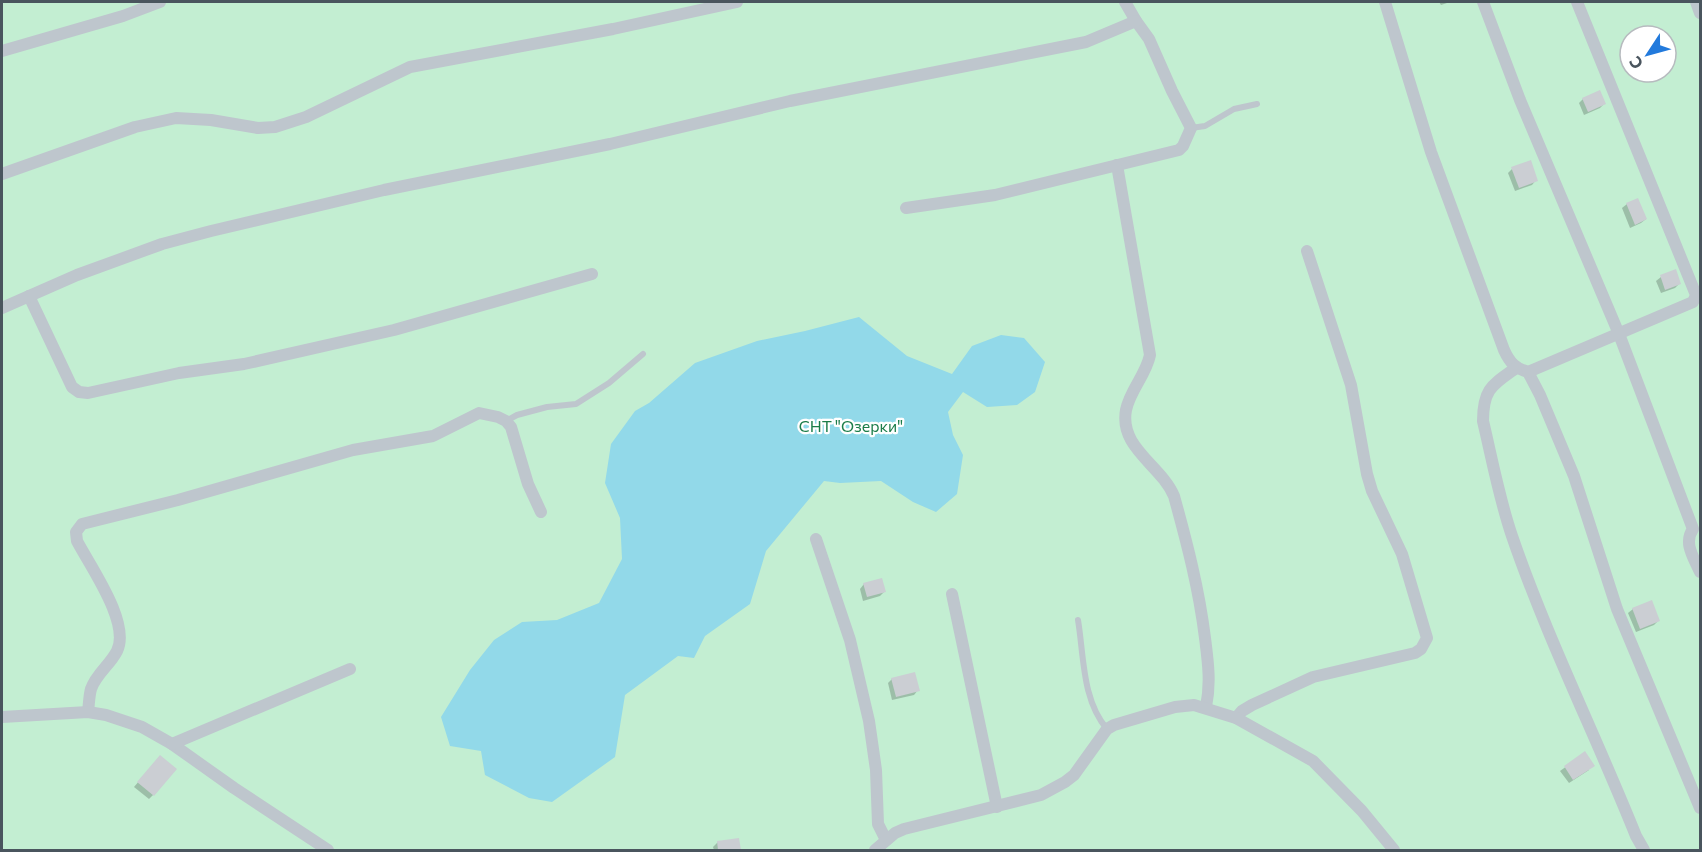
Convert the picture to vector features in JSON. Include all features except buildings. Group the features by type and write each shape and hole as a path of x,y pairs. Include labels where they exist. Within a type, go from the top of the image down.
{"street":[{"path":"2,51 123,16 160,2"},
{"path":"2,174 135,127 176,118 275,128 298,120 410,67 613,29 737,2"},
{"path":"906,208 995,195 1179,150 1191,128 1149,39 1125,2"},
{"path":"1385,2 1431,152 1504,350 1509,361 1516,368 1528,372 1693,302 1696,295 1577,2"},
{"path":"1483,2 1520,100 1619,334 1697,528 1689,535 1688,543 1701,572"},
{"path":"1696,2 1701,13"},
{"path":"2,308 77,275 162,244 211,231 384,190 610,144 802,98 1086,42 1136,21"},
{"path":"1117,165 1150,355 1148,366 1129,400 1125,426 1134,447 1169,484 1174,496 1200,596 1210,690 1206,707"},
{"path":"1236,718 1252,705 1313,677 1415,652 1421,649 1427,638 1402,554 1372,491 1349,377 1307,251"},
{"path":"29,296 72,387 79,392 88,393 179,373 244,364 394,330 592,274"},
{"path":"1516,368 1489,388 1483,406 1483,420 1503,507 1553,641 1644,850"},
{"path":"1528,372 1574,476 1617,609 1701,808"},
{"path":"88,712 90,691 95,680 117,650 120,639 118,623 112,606 77,541 76,532 82,524 178,500 352,450 433,436 479,414 488,414 506,421 515,436 528,484 541,512"},
{"path":"816,539 850,640 869,721 876,770 878,824 886,840"},
{"path":"952,594 997,807"},
{"path":"172,744 350,669"},
{"path":"875,850 904,829 1041,795 1065,782 1086,760 1107,729 1122,722 1176,707 1194,705 1236,718 1313,761 1362,812 1394,850"},
{"path":"2,717 88,712 120,719 142,727 172,744 328,850"}],"lane":[{"path":"1191,128 1204,126 1234,109 1257,104"},
{"path":"506,421 517,415 547,407 576,404 609,383 643,354"},
{"path":"1078,620 1086,679 1096,714 1107,729"}],"green space":[{"name":"СНТ \"Озерки\"","path":"2,2 1700,2 1700,850 2,850"}],"water":[{"path":"859,317 907,356 952,374 972,346 1001,335 1024,338 1045,362 1035,392 1017,405 987,407 963,392 948,412 953,435 963,455 957,494 936,512 913,502 881,481 840,483 824,481 766,551 750,604 705,636 694,658 678,656 625,695 615,757 552,802 529,798 485,775 481,751 450,746 441,717 470,670 494,640 522,622 557,620 599,603 622,559 620,518 605,483 611,444 635,411 649,403 695,363 757,341"}]}
